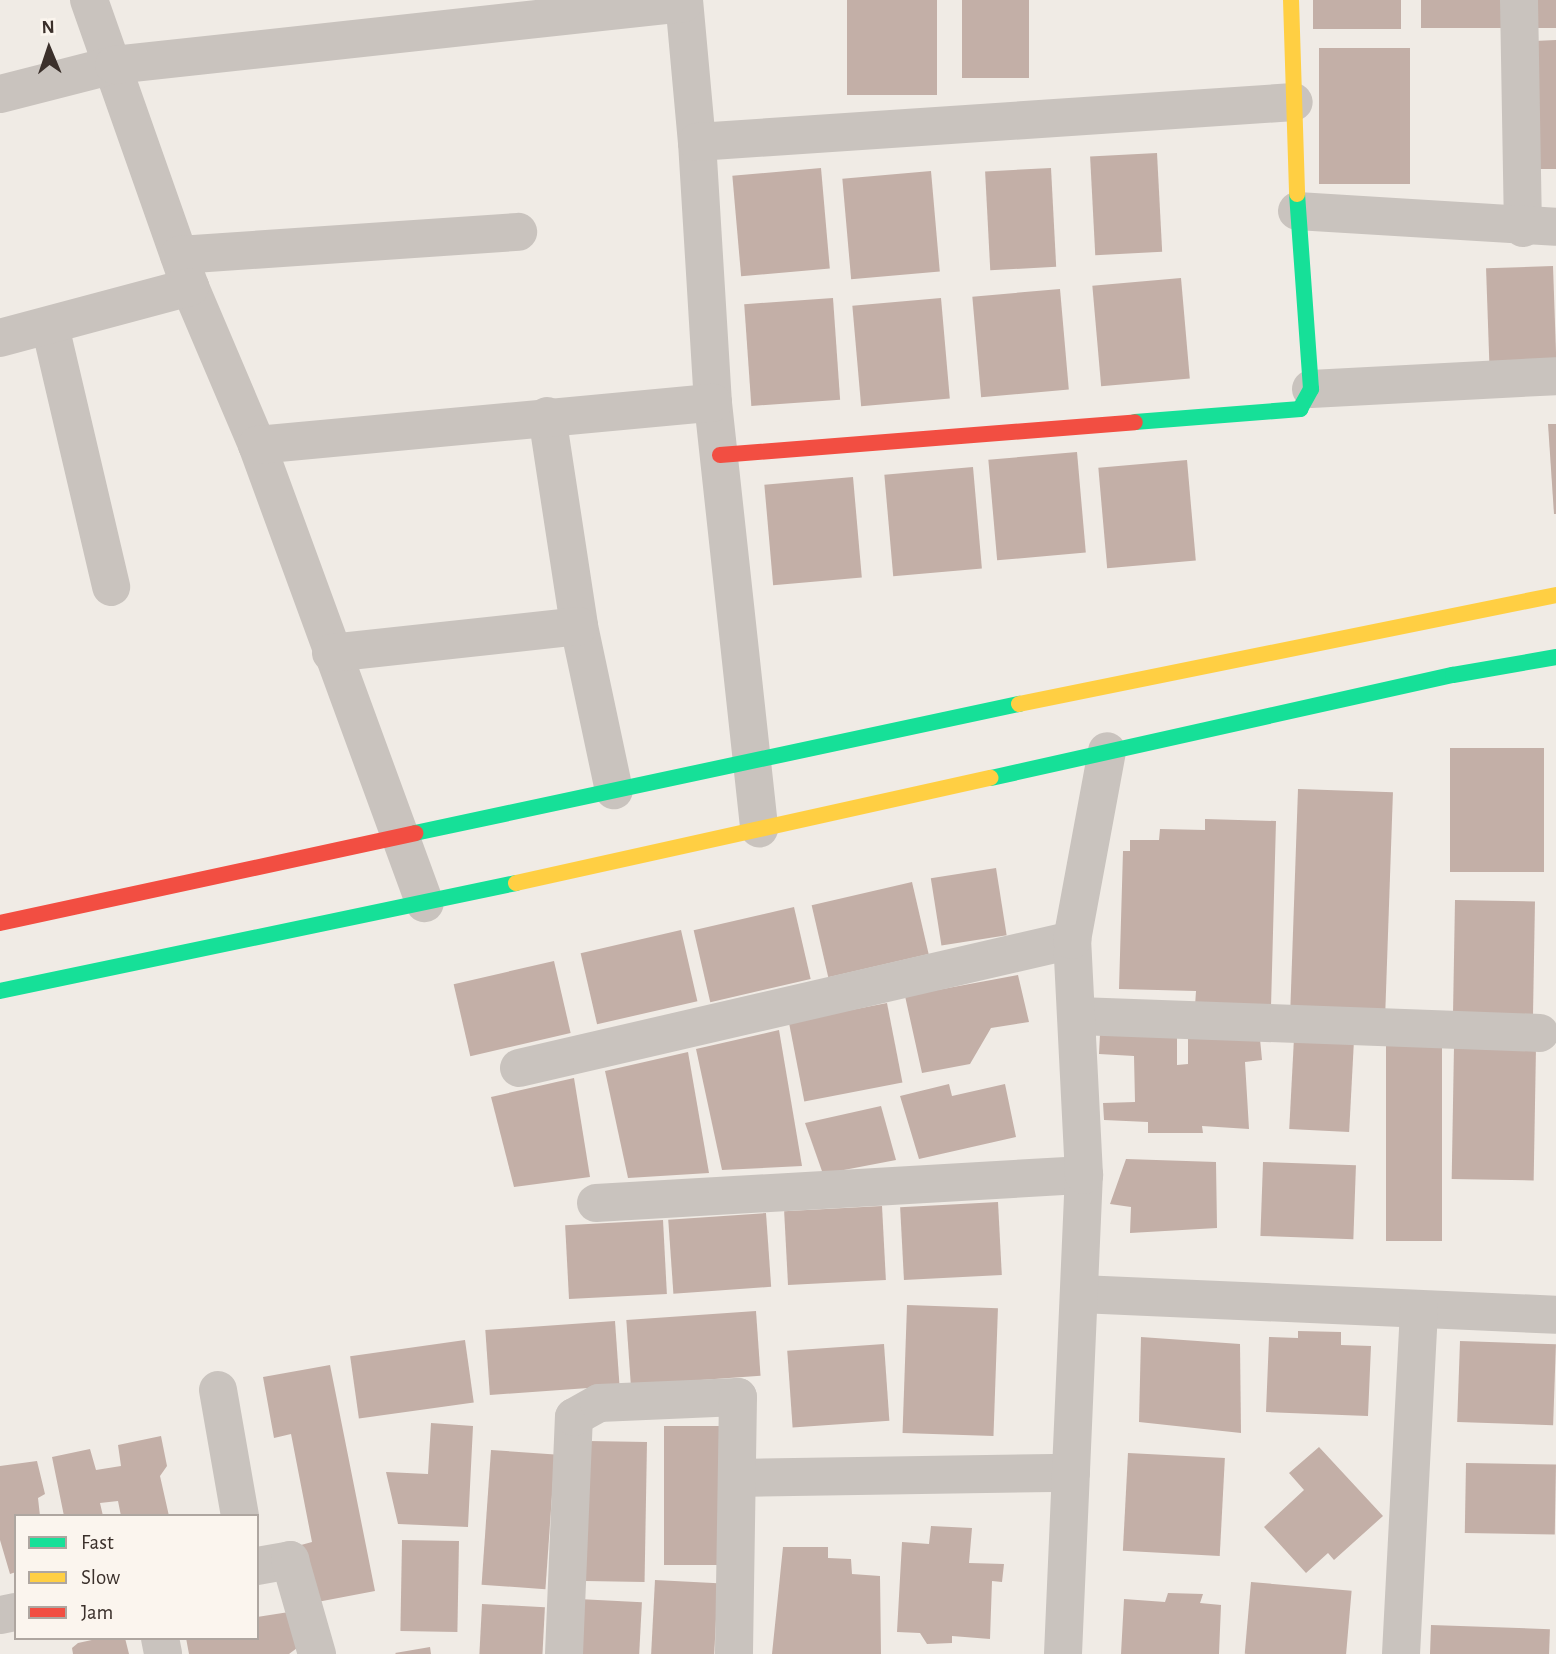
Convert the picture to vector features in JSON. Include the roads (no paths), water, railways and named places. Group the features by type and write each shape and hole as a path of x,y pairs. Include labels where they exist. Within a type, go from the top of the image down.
{"street":[{"path":"89,0 185,271 257,445 331,653 425,903"},
{"path":"720,455 1300,409 1311,389 1297,211 1291,0"},
{"path":"1297,211 1539,227 1519,0"},
{"path":"0,94 114,65 684,1 697,142 713,403 754,759 759,829"},
{"path":"697,142 1294,102"},
{"path":"0,338 50,326 185,271 518,232"},
{"path":"50,326 111,587"},
{"path":"1311,389 1556,376"},
{"path":"257,445 547,416 713,403"},
{"path":"547,416 579,626 614,790"},
{"path":"0,923 754,759 1413,621 1556,595"},
{"path":"331,653 579,626"},
{"path":"0,991 425,903 1452,675 1556,657"},
{"path":"1063,1654 1084,1175 1078,1016 1072,940 1107,751"},
{"path":"519,1068 1072,940"},
{"path":"1078,1016 1540,1033"},
{"path":"596,1203 1084,1175"},
{"path":"1080,1294 1556,1315"},
{"path":"1401,1654 1419,1309"},
{"path":"218,1390 240,1514"},
{"path":"564,1654 574,1417 599,1403 738,1397 734,1654"},
{"path":"737,1478 1071,1473"},
{"path":"259,1566 290,1560 317,1654"}]}
